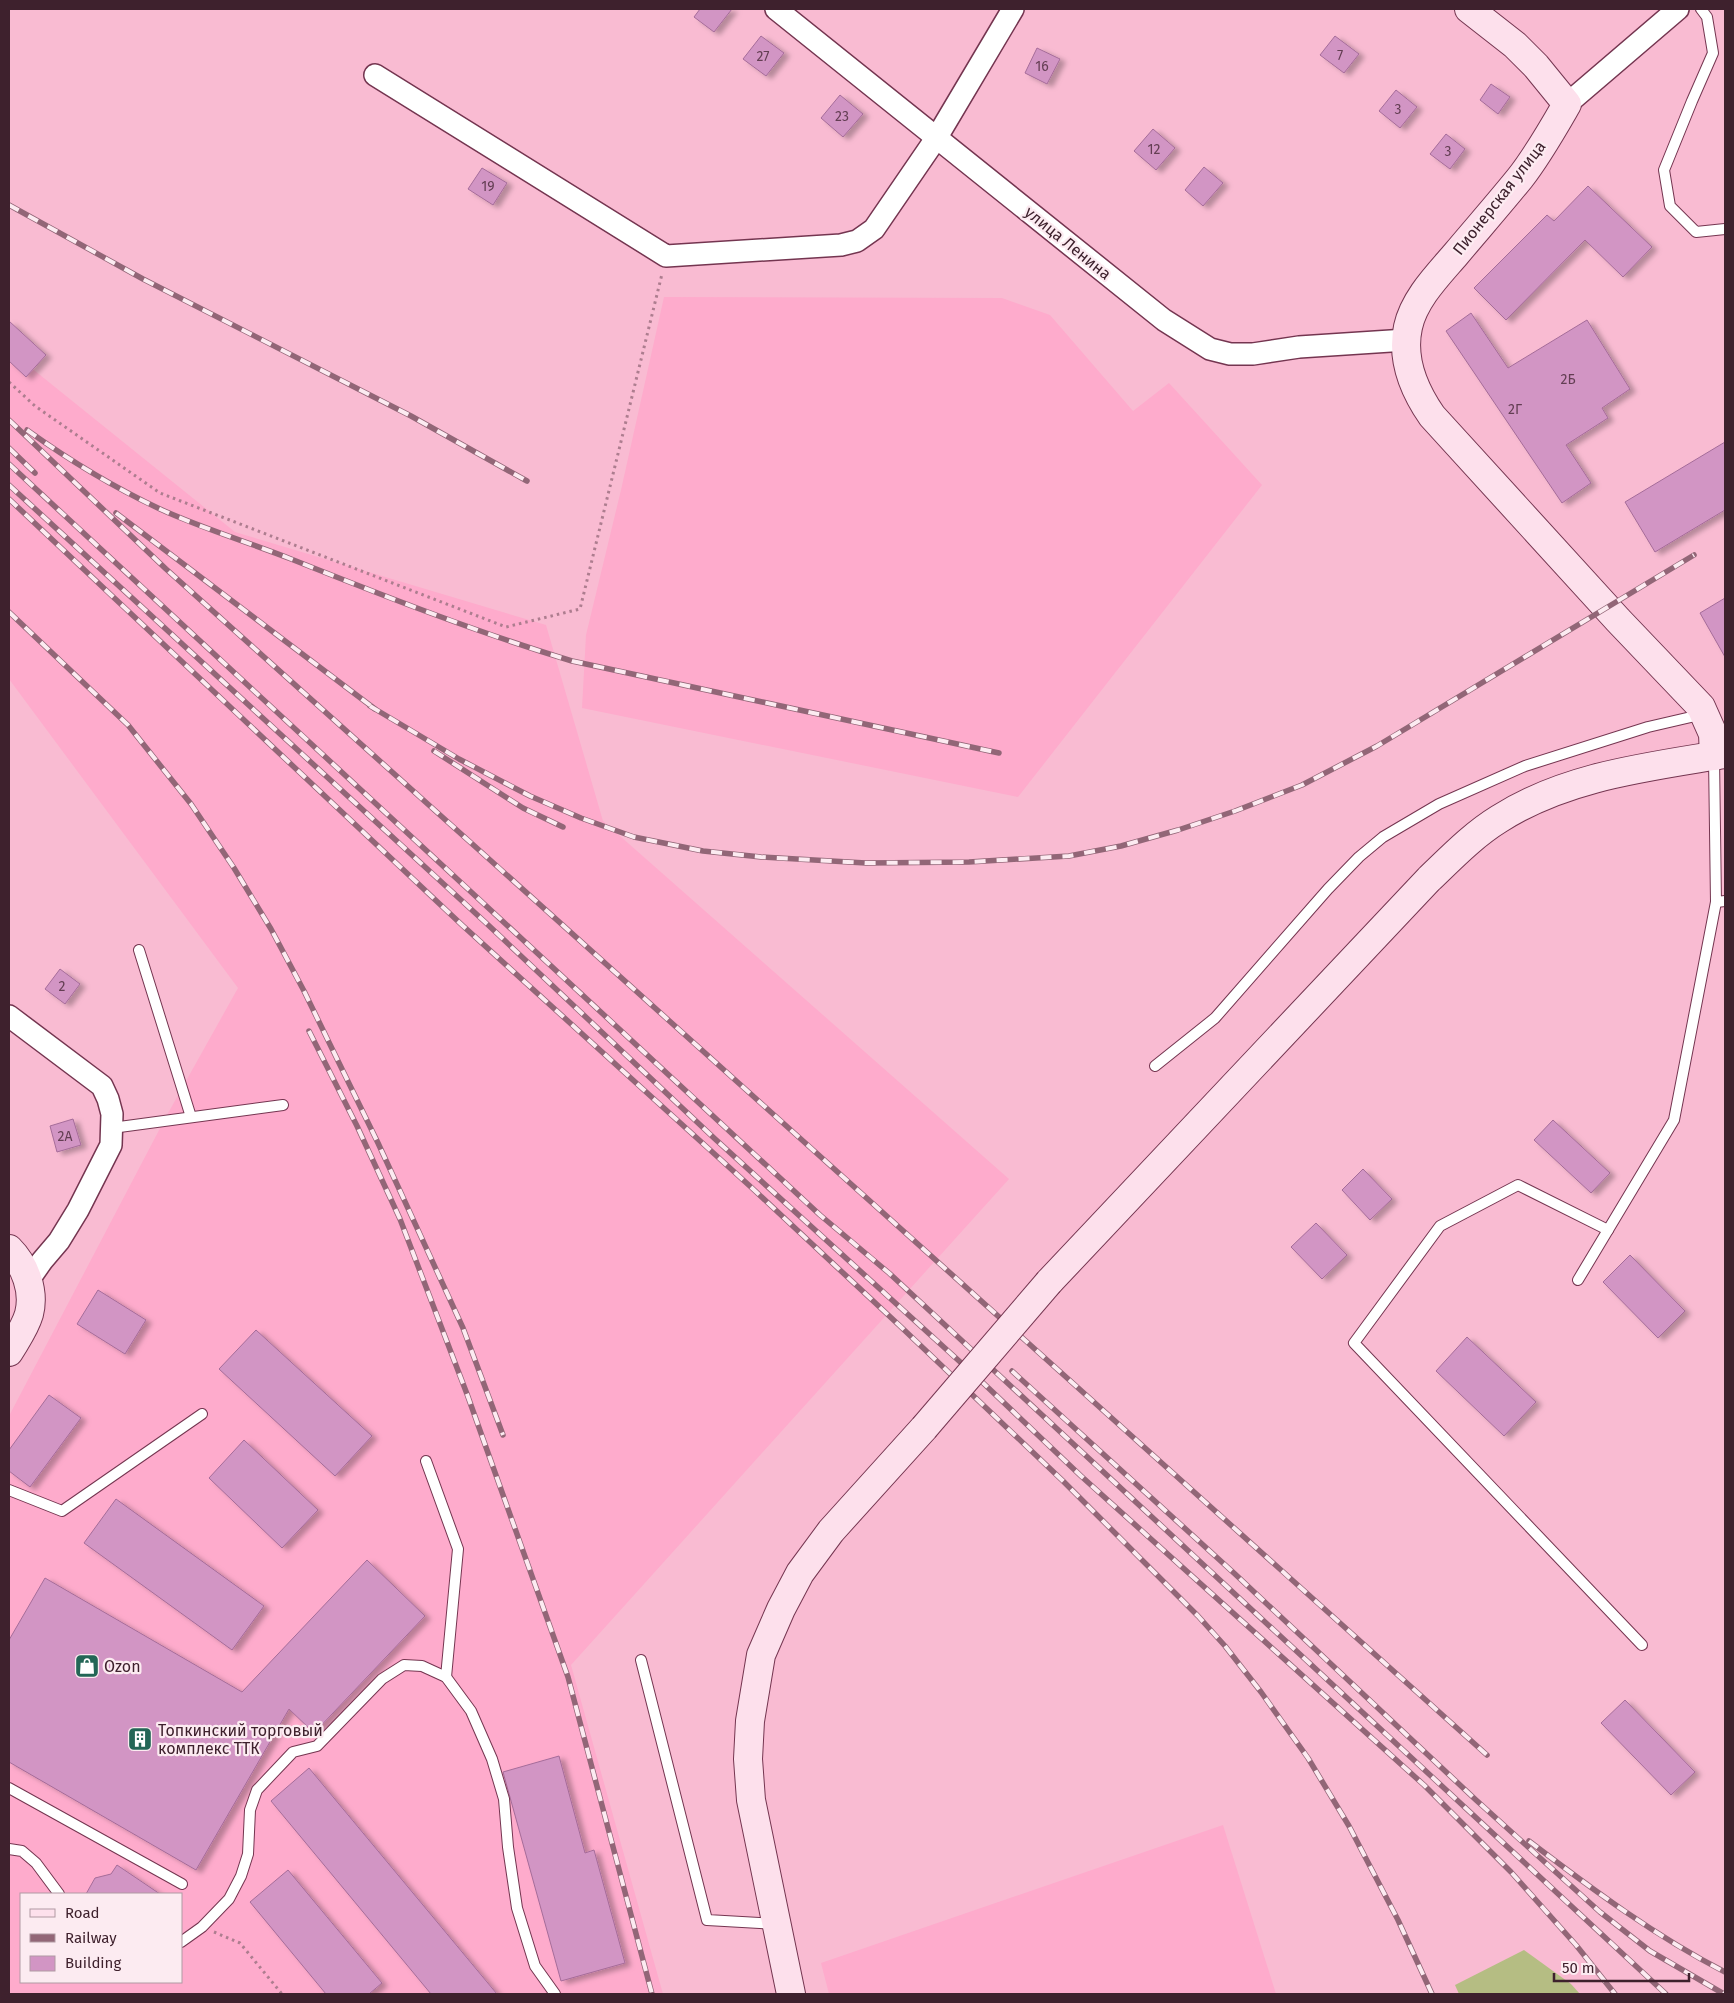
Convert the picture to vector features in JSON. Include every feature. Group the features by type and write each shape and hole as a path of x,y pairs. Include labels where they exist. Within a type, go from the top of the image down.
{"street":[{"name":"улица Ленина","path":"776,9 1164,320 1210,349 1230,354 1253,354 1299,347 1406,340"},
{"path":"375,75 666,256 841,245 857,241 874,229 937,137 1012,9"},
{"path":"1469,9 1529,59 1567,104"},
{"name":"Пионерская улица","path":"1406,340 1408,326 1416,306 1432,282 1540,151 1567,104 1678,9"},
{"path":"791,1994 751,1800 748,1759 751,1713 762,1655 781,1609 800,1573 831,1531 924,1428 1049,1282 1429,879 1464,846 1497,820 1530,801 1568,786 1611,774 1720,755 1713,734 1710,714 1618,620 1432,416 1418,397 1412,381 1406,340"},
{"path":"9,1016 102,1086 108,1099 112,1128 110,1145 78,1210 59,1241 28,1281"},
{"path":"9,1249 22,1265 28,1281 30,1297 30,1312 9,1352"}],"lane":[{"path":"1701,9 1707,17 1713,53 1664,170 1670,206 1696,232 1725,229"},
{"path":"1155,1066 1215,1018 1328,889 1359,857 1383,837 1438,804 1525,766 1648,727 1710,714"},
{"path":"1578,1280 1674,1120 1721,902 1720,755"},
{"path":"138,950 190,1117"},
{"path":"112,1128 283,1105"},
{"path":"1608,1230 1518,1185 1440,1226 1354,1343 1642,1645"},
{"path":"9,1490 62,1512 202,1414"},
{"path":"426,1461 458,1549 446,1677"},
{"path":"641,1660 707,1920 776,1924"},
{"path":"182,1941 202,1927 229,1899 241,1876 248,1854 250,1810 257,1790 293,1752 317,1746 382,1679 404,1665 422,1666 446,1677 471,1711 492,1760 504,1799 508,1847 517,1908 535,1966 556,1994"},
{"path":"9,1788 182,1884"},
{"path":"9,1848 22,1851 36,1863 57,1893"}],"path":[{"path":"9,382 35,406 160,493 506,627 580,609 666,256"},
{"path":"202,1927 240,1943 282,1994"}],"shaded area":[{"path":"664,297 1002,298 1050,315 1133,411 1169,383 1262,485 1018,797 582,708 586,635"},
{"path":"9,350 235,532 546,625 603,821 1009,1179 571,1665 663,1994 9,1994 9,1416 167,1115 238,988 9,679"},
{"path":"1223,1825 1276,1994 829,1994 821,1963"}],"green space":[{"path":"1524,1950 1571,1984 1580,1994 1459,1994 1455,1985"}],"building":[{"path":"700,9 732,9 714,32 694,17"},
{"path":"761,36 784,53 766,76 743,59"},
{"path":"1335,36 1359,54 1344,73 1320,55"},
{"path":"1037,48 1060,59 1047,84 1025,73"},
{"path":"1491,84 1510,97 1498,114 1480,100"},
{"path":"1396,90 1417,107 1400,128 1379,111"},
{"path":"840,95 863,114 843,137 821,118"},
{"path":"1153,129 1175,148 1156,170 1134,151"},
{"path":"1446,134 1465,149 1450,169 1430,154"},
{"path":"1204,167 1223,183 1203,206 1185,190"},
{"path":"482,168 507,183 493,205 468,189"},
{"path":"1588,186 1652,247 1623,277 1585,240 1506,320 1474,288 1547,215 1554,221"},
{"path":"1471,313 1508,368 1587,320 1630,389 1602,408 1608,418 1566,445 1591,483 1562,503 1446,331"},
{"path":"9,321 46,355 26,377 9,361"},
{"path":"1725,442 1725,510 1655,552 1625,502"},
{"path":"1725,598 1725,657 1700,613"},
{"path":"60,969 80,984 65,1004 45,989"},
{"path":"73,1119 81,1145 57,1152 50,1126"},
{"path":"1553,1120 1610,1173 1591,1193 1534,1140"},
{"path":"1363,1169 1392,1199 1370,1220 1342,1190"},
{"path":"1316,1223 1347,1255 1322,1279 1291,1247"},
{"path":"1630,1255 1685,1311 1658,1338 1603,1282"},
{"path":"98,1290 146,1320 125,1354 77,1324"},
{"path":"256,1330 372,1436 335,1476 219,1369"},
{"path":"1467,1337 1536,1402 1504,1436 1436,1371"},
{"path":"49,1395 81,1418 30,1487 9,1471 9,1450"},
{"path":"244,1440 318,1510 282,1548 209,1478"},
{"path":"116,1499 264,1606 232,1650 84,1543"},
{"name":"Топкинский торговый комплекс ТТК","path":"367,1560 425,1616 314,1733 289,1709 196,1870 9,1762 9,1640 45,1578 242,1692"},
{"path":"1625,1700 1695,1772 1671,1795 1601,1723"},
{"path":"559,1756 585,1853 594,1850 625,1963 561,1981 503,1772"},
{"path":"309,1768 497,1994 431,1994 271,1801"},
{"path":"117,1865 159,1893 87,1893 95,1878 111,1874"},
{"path":"288,1870 382,1983 369,1994 326,1994 250,1902"}],"railway":[{"path":"9,205 143,279 411,416 527,481"},
{"path":"9,420 166,569 1487,1755"},
{"path":"27,430 108,482 176,516 395,600 501,638 572,661 999,753"},
{"path":"9,448 35,473"},
{"path":"9,464 820,1215 889,1273 1666,1994"},
{"path":"9,485 485,922 714,1138 980,1380 1081,1476 1424,1785 1511,1872 1576,1945 1615,1994"},
{"path":"9,499 462,925 752,1188 900,1326 1063,1481 1198,1616 1225,1646 1261,1692 1308,1758 1349,1826 1398,1920 1432,1994"},
{"path":"116,513 375,709"},
{"path":"370,706 459,759 530,796 581,818 634,837 703,851 761,857 866,863 969,862 1069,856 1121,846 1178,830 1235,811 1302,785 1377,746 1694,555"},
{"path":"9,612 128,725 191,804 234,868 271,929 304,991 378,1143 463,1328 503,1435"},
{"path":"434,751 523,808 563,827"},
{"path":"309,1031 357,1126 400,1219 467,1394 568,1677 652,1994"},
{"path":"1012,1371 1235,1574 1476,1800 1600,1912 1650,1951 1724,1994"},
{"path":"1529,1841 1600,1894 1649,1927 1725,1972"}],"place":[{"name":"Ozon","path":"87,1666"},
{"name":"Топкинский торговый комплекс ТТК","path":"140,1739"}]}
